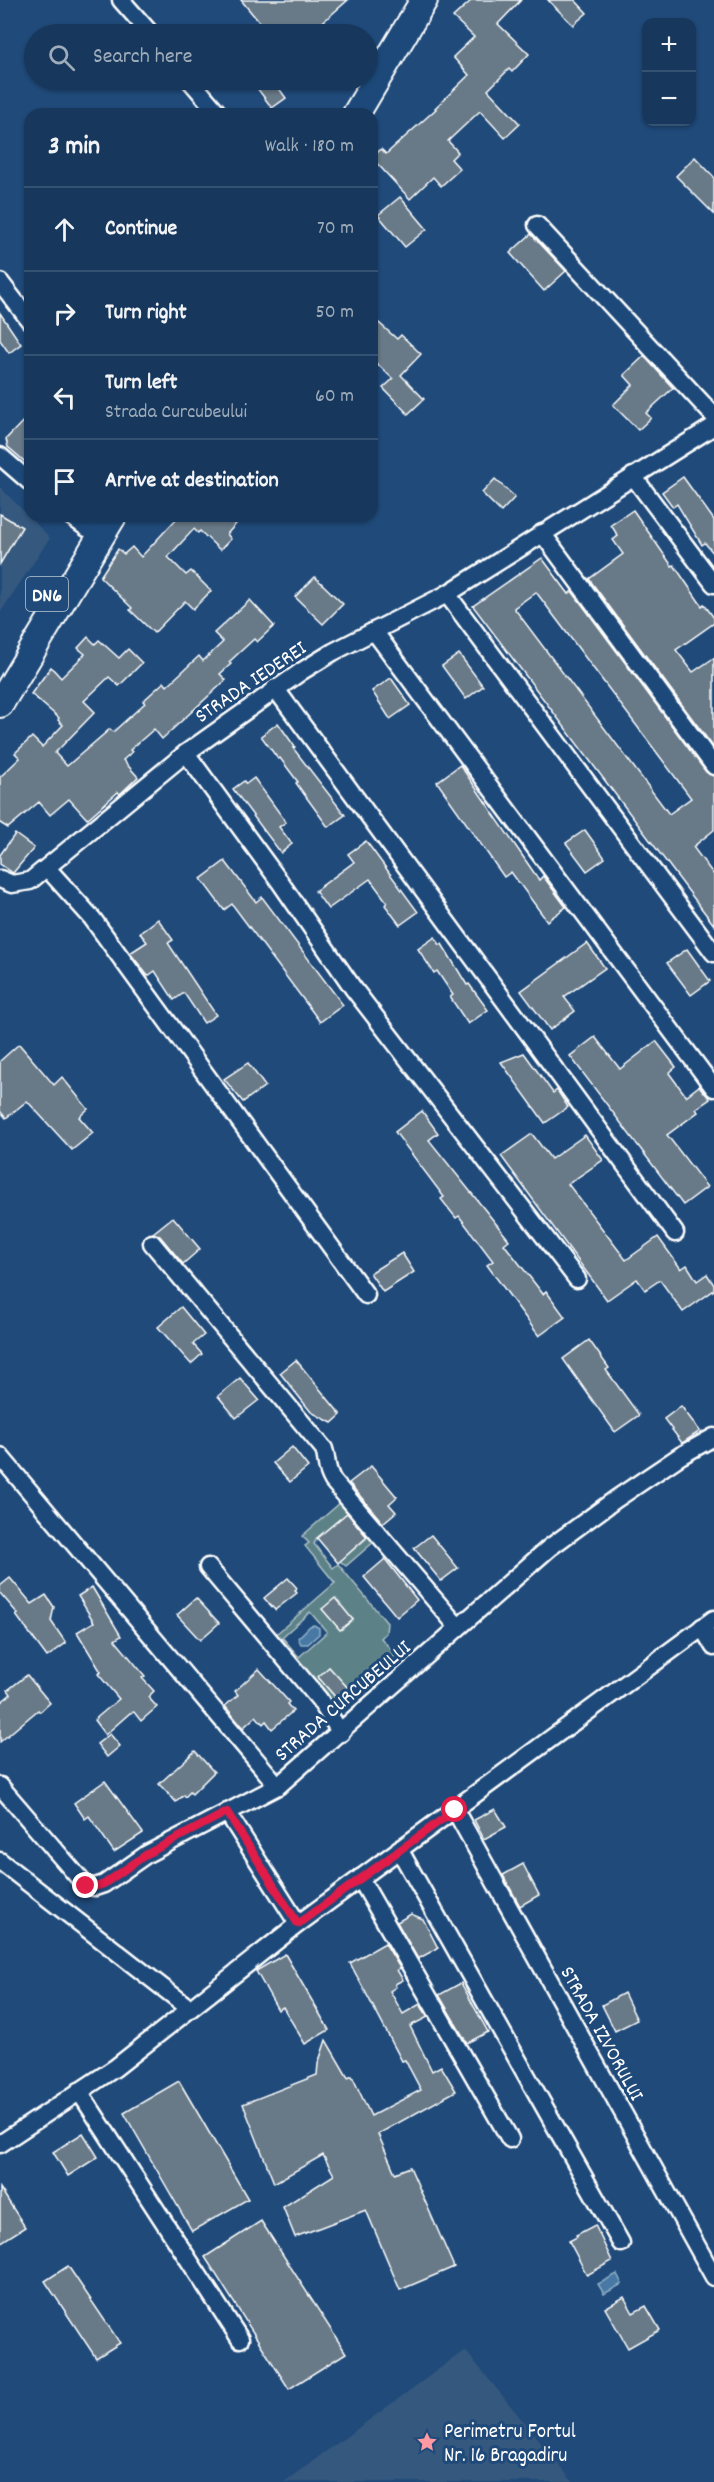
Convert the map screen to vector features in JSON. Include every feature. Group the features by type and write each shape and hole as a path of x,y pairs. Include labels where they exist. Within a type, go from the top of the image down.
{"highway":[{"path":"378,46 406,0"},
{"path":"378,77 424,0"},
{"path":"341,108 352,90"},
{"path":"360,108 370,90"},
{"name":"DN6","path":"0,672 83,522"},
{"name":"DN6","path":"0,704 108,522"}],"street":[{"path":"121,0 142,24"},
{"path":"199,90 214,108"},
{"path":"537,225 714,416"},
{"path":"0,282 24,313"},
{"name":"STRADA IEDEREI","path":"0,879 12,884 23,883 47,868 186,753 275,688 333,652 447,594 714,426"},
{"path":"0,456 24,477"},
{"path":"633,476 714,584"},
{"path":"542,533 714,766"},
{"path":"447,594 714,953"},
{"path":"374,631 714,1088"},
{"path":"275,688 675,1233"},
{"path":"186,753 280,882 353,988 577,1280"},
{"path":"47,868 92,918 366,1294"},
{"path":"152,1243 324,1449 325,1465 333,1481 458,1627"},
{"name":"STRADA CURCUBEULUI","path":"0,1786 86,1886 95,1887 104,1884 147,1854 278,1785 341,1733 549,1548 680,1456 714,1437"},
{"path":"0,1456 278,1785"},
{"path":"208,1567 319,1699 341,1733"},
{"path":"0,2144 115,2068 298,1924 708,1623 714,1647"},
{"name":"STRADA IZVORULUI","path":"455,1810 714,2277"},
{"path":"227,1812 298,1924"},
{"path":"399,1850 621,2243"},
{"path":"0,1861 189,2008"},
{"path":"360,1878 510,2139"},
{"path":"79,2091 240,2339"}],"shaded area":[{"path":"0,487 24,511 24,522 34,522 50,538 0,613"},
{"path":"314,1625 319,1628 319,1634 308,1644 301,1644 298,1638"},
{"path":"617,2274 622,2284 604,2294 598,2284"},
{"path":"465,2350 573,2482 284,2482"}],"green space":[{"path":"340,1503 344,1503 376,1540 346,1566 340,1561 366,1539 345,1515 317,1538 314,1544 333,1568 338,1564 387,1623 386,1633 381,1638 396,1655 339,1709 275,1635 335,1583 305,1546 309,1543 302,1536","holes":["323,1609 353,1619 341,1630","310,1612 327,1632 299,1657 282,1637","329,1667 348,1688 336,1698 318,1677"]}],"building":[{"path":"241,0 348,0 320,24 261,24"},
{"path":"472,0 521,0 498,24 529,54 512,72 509,69 488,90 520,124 505,138 480,111 448,141 458,152 451,159 460,169 441,186 433,177 410,199 378,164 378,152 381,149 386,154 436,109 469,75 453,57 474,37 453,17"},
{"path":"548,0 575,0 587,13 573,25"},
{"path":"258,90 280,90 286,98 272,108"},
{"path":"695,157 714,177 714,214 676,176"},
{"path":"400,197 427,229 405,247 378,215"},
{"path":"531,234 566,271 544,291 510,253"},
{"path":"0,313 21,344 9,353 0,340"},
{"path":"378,324 397,339 401,335 421,354 401,375 424,399 408,414 383,388 393,379 378,365"},
{"path":"644,356 673,388 646,413 651,418 638,430 613,405 633,385 624,375"},
{"path":"24,420 24,461 8,447 6,439"},
{"path":"683,477 714,520 714,554 705,543 702,545 677,504 673,507 662,492"},
{"path":"495,479 515,497 501,512 482,493"},
{"path":"633,510 702,606 704,604 714,618 714,623 676,650 693,672 714,658 714,748 589,579 623,554 613,540 618,536 611,525"},
{"path":"0,514 22,527 0,564"},
{"path":"173,522 238,522 227,534 231,539 220,550 200,531 198,533 194,529 168,557 186,575 191,571 211,591 193,609 185,601 154,633 100,577 118,549 124,554 132,547 141,557"},
{"path":"542,558 569,594 572,591 706,772 714,776 714,830 693,847 714,875 714,925 473,606","holes":["536,592 691,798 669,814 514,608"]},
{"path":"315,577 343,604 323,624 295,597"},
{"path":"250,600 274,626 257,642 254,639 229,662 231,664 220,674 226,680 162,739 154,729 130,750 132,752 123,760 138,777 120,794 118,792 87,819 69,799 50,815 39,802 8,828 0,823 0,777 20,758 15,753 32,737 42,747 63,725 58,720 59,718 31,694 51,667 61,678 85,654 78,648 88,637 95,644 99,640 119,658 128,649 142,663 119,686 109,677 84,701 95,712 55,753 67,766 110,729 113,732 164,682 167,686 199,656 203,661 223,642 214,633"},
{"path":"459,654 483,686 466,699 442,666"},
{"path":"391,678 410,705 390,719 372,691"},
{"path":"278,723 295,747 293,748 345,815 328,827 296,783 298,782 261,736"},
{"path":"460,765 539,880 543,876 566,907 547,921 511,872 504,877 437,782"},
{"path":"254,778 286,822 279,827 292,844 281,853 233,789 244,781 246,784"},
{"path":"585,830 605,858 587,871 566,843"},
{"path":"15,834 34,848 13,873 0,864 0,855"},
{"path":"366,841 418,912 400,925 370,879 328,909 315,891 354,862 348,854"},
{"path":"225,861 256,902 262,897 343,1005 320,1022 232,904 224,910 201,879"},
{"path":"158,919 173,940 168,943 216,1015 204,1023 184,993 174,1000 155,971 148,976 130,953 147,942 140,933"},
{"path":"435,937 440,945 442,944 467,985 469,984 488,1010 468,1024 450,997 453,995 437,971 434,973 418,949"},
{"path":"587,943 605,968 564,997 575,1011 550,1030 521,991"},
{"path":"687,949 710,981 691,995 667,963"},
{"path":"595,1037 620,1069 656,1041 676,1067 669,1073 686,1096 699,1086 710,1099 696,1109 698,1112 667,1135 707,1187 683,1205 570,1056"},
{"path":"19,1044 54,1085 62,1077 88,1109 79,1117 93,1133 72,1150 27,1101 6,1118 0,1111 0,1061"},
{"path":"524,1053 553,1093 557,1090 568,1107 545,1123 501,1062"},
{"path":"248,1063 265,1086 243,1102 224,1079"},
{"path":"422,1111 438,1133 429,1140 509,1240 504,1244 543,1294 546,1291 565,1317 539,1336 487,1265 493,1261 459,1216 456,1218 441,1199 444,1197 395,1132"},
{"path":"532,1134 551,1159 585,1135 603,1160 568,1184 626,1260 658,1237 681,1269 687,1265 697,1281 707,1274 714,1285 714,1290 683,1312 660,1280 645,1290 637,1279 607,1300 501,1156"},
{"path":"173,1217 200,1249 183,1264 160,1236 153,1233"},
{"path":"402,1253 414,1272 383,1292 370,1273"},
{"path":"181,1307 204,1335 193,1344 202,1354 191,1364 158,1327"},
{"path":"589,1340 609,1368 606,1370 639,1415 615,1432 563,1359"},
{"path":"296,1360 341,1415 332,1423 311,1412 280,1373"},
{"path":"240,1378 259,1400 236,1418 218,1396"},
{"path":"681,1406 700,1431 682,1443 664,1419"},
{"path":"292,1447 308,1467 290,1482 273,1463"},
{"path":"371,1466 397,1497 389,1504 396,1512 383,1523 349,1483"},
{"path":"347,1513 367,1537 338,1563 317,1538"},
{"path":"431,1535 458,1568 441,1581 414,1548"},
{"path":"385,1559 417,1600 397,1617 364,1577"},
{"path":"10,1578 32,1604 46,1595 54,1607 51,1621 66,1643 47,1657 16,1615 18,1614 0,1593 0,1586"},
{"path":"288,1578 297,1588 295,1591 297,1593 275,1610 264,1598"},
{"path":"92,1587 121,1636 115,1640 145,1676 142,1678 154,1691 148,1697 157,1707 141,1721 134,1712 130,1713 105,1735 94,1720 119,1699 98,1674 101,1672 77,1632 94,1622 78,1596"},
{"path":"196,1598 219,1623 200,1640 177,1615"},
{"path":"335,1598 353,1620 340,1630 322,1609"},
{"path":"329,1667 348,1688 337,1699 318,1677"},
{"path":"259,1669 289,1702 287,1704 293,1711 272,1729 266,1721 263,1724 256,1716 243,1728 225,1706 238,1695 235,1691"},
{"path":"27,1675 50,1703 40,1712 38,1710 0,1742 0,1703 11,1694 8,1690"},
{"path":"110,1734 120,1746 107,1757 97,1744"},
{"path":"195,1751 214,1772 192,1794 190,1792 185,1797 184,1795 176,1802 159,1784"},
{"path":"105,1781 143,1833 114,1852 89,1816 85,1819 74,1803"},
{"path":"495,1809 506,1827 484,1839 474,1820"},
{"path":"523,1864 539,1895 520,1906 503,1875"},
{"path":"411,1914 423,1919 438,1948 418,1959 397,1922"},
{"path":"385,1943 400,1968 397,1970 403,1980 395,1984 396,1987 390,1991 403,2014 420,2004 428,2017 410,2026 432,2071 441,2066 456,2091 378,2134 395,2173 410,2167 454,2267 400,2290 366,2210 295,2237 283,2207 334,2175 323,2155 274,2183 243,2104 317,2075 326,2040 348,2078 352,2076 371,2116 421,2090 405,2060 402,2061 350,1963"},
{"path":"285,1954 329,2030 305,2044 283,2007 278,2010 256,1971"},
{"path":"461,1983 488,2032 467,2043 439,1995"},
{"path":"624,1993 637,2020 615,2031 602,2005"},
{"path":"179,2081 248,2199 192,2231 124,2113"},
{"path":"83,2133 98,2157 68,2176 53,2152"},
{"path":"0,2188 25,2227 0,2243"},
{"path":"261,2221 346,2353 289,2389 205,2257"},
{"path":"595,2225 612,2261 587,2275 569,2241"},
{"path":"68,2266 120,2343 96,2358 45,2281"},
{"path":"624,2297 633,2313 646,2306 660,2330 628,2348 605,2308"}],"place":[{"name":"Perimetru Fortul Nr. 16 Bragadiru","path":"427,2442"}],"route":[{"path":"86,1886 95,1887 104,1884 147,1854 227,1812 298,1924 455,1810"}]}
